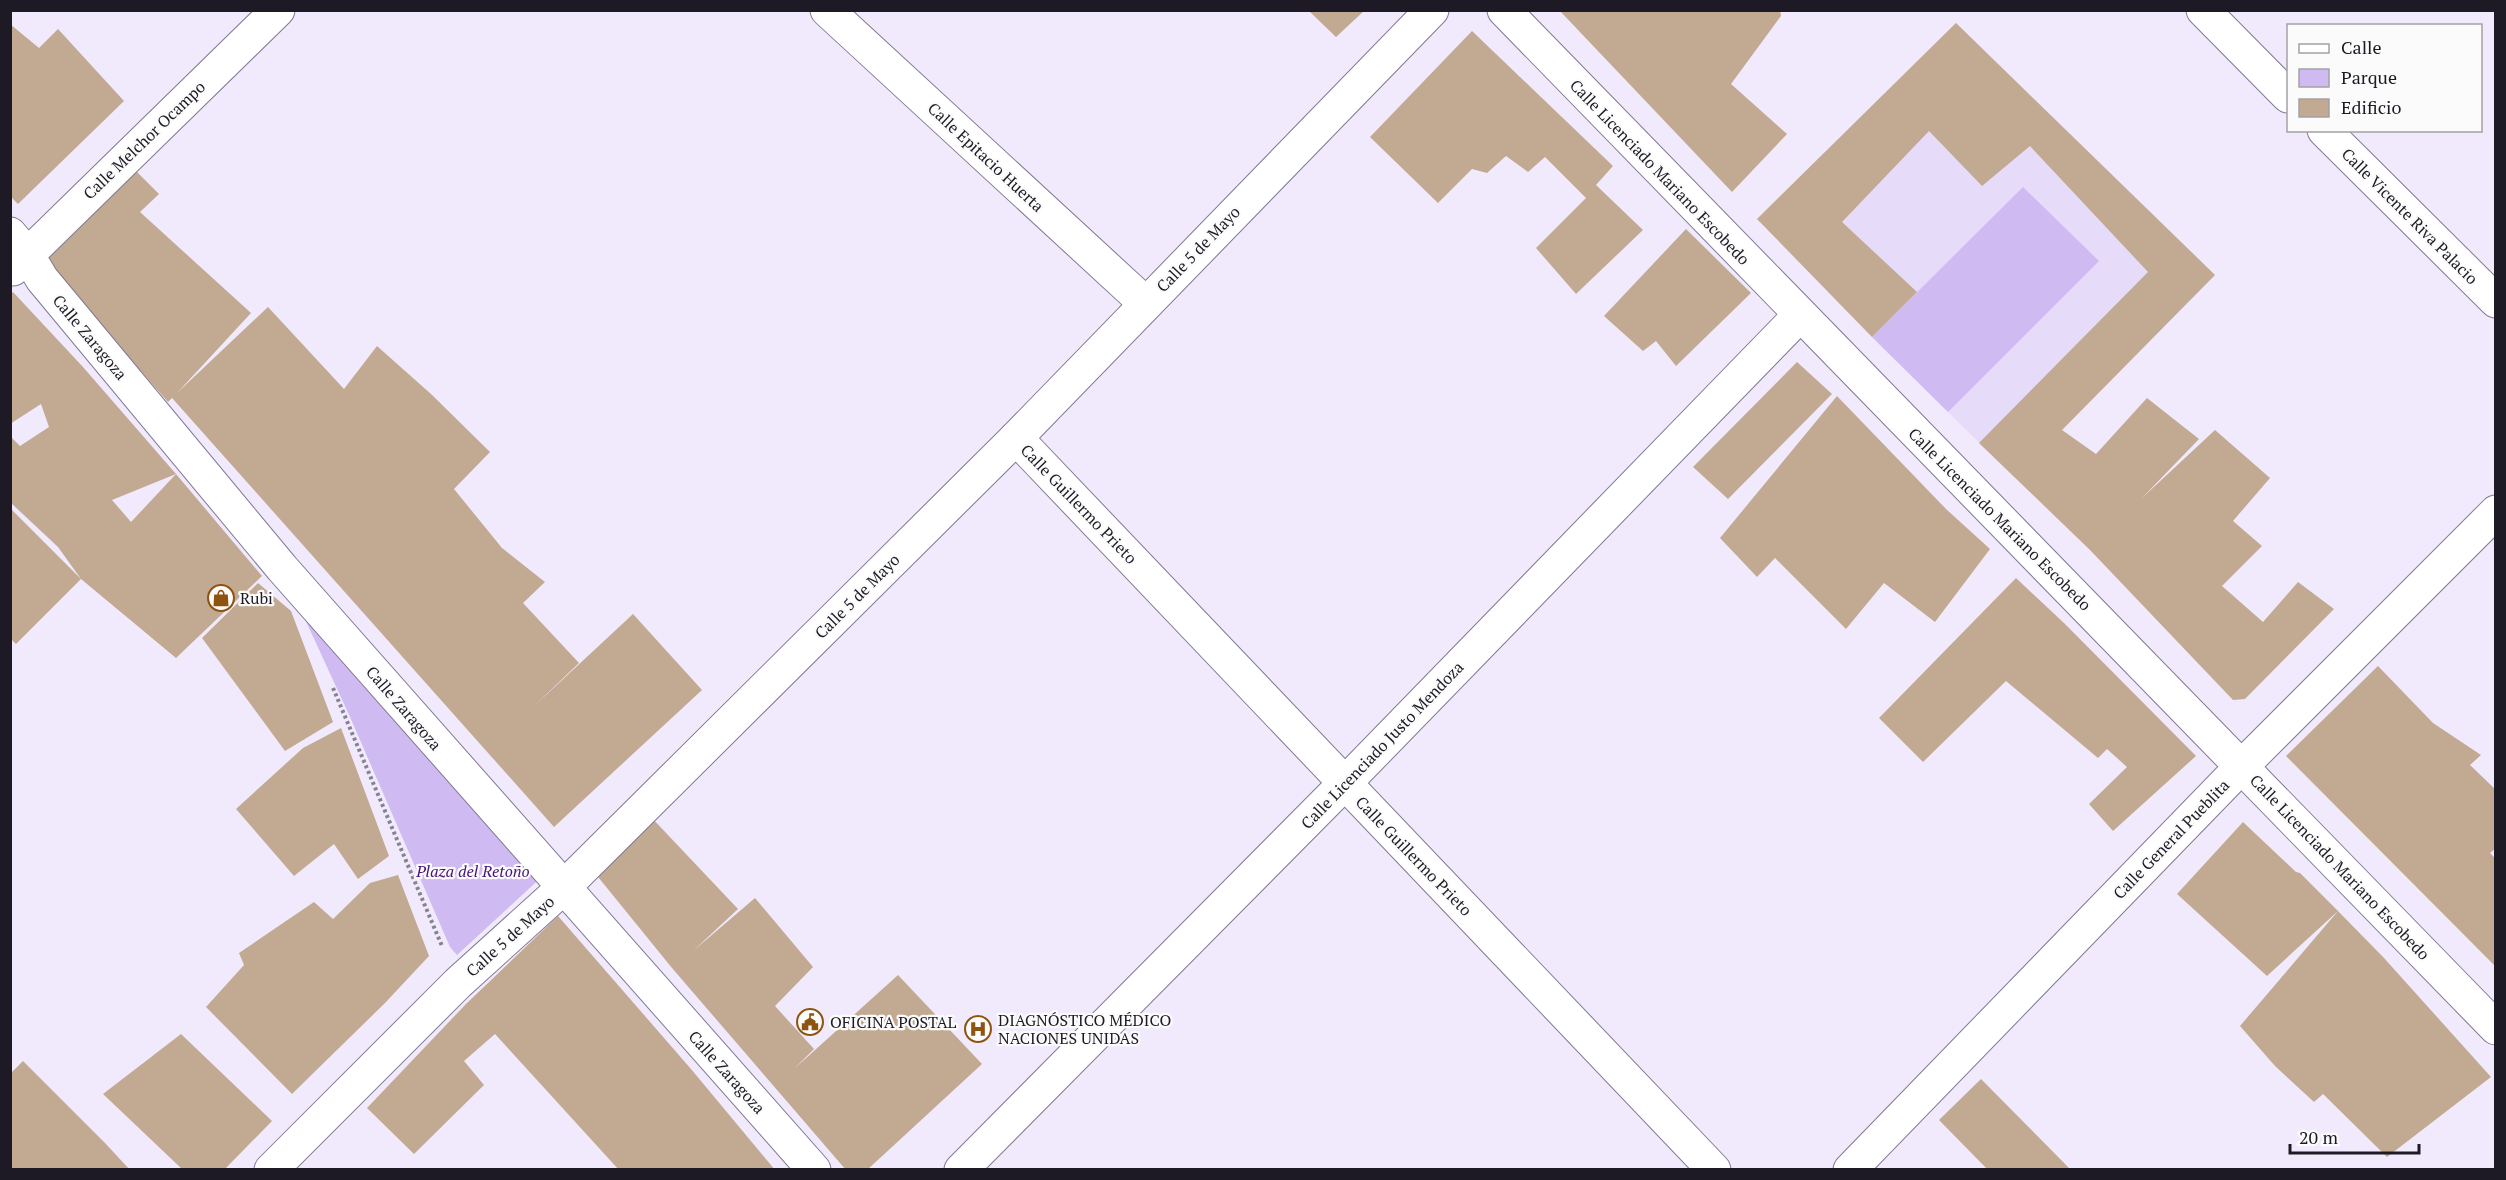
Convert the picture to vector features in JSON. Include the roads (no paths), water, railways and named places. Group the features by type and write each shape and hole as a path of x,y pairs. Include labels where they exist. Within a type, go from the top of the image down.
{"street":[{"name":"Calle Melchor Ocampo","path":"16,253 278,10"},
{"name":"Calle Epitacio Huerta","path":"827,10 1145,303"},
{"name":"Calle 5 de Mayo","path":"271,1170 458,983 563,888 1016,438 1432,10"},
{"name":"Calle Licenciado Mariano Escobedo","path":"1504,10 1799,316 2496,1028"},
{"path":"2203,10 2287,94"},
{"name":"Calle Vicente Riva Palacio","path":"2326,132 2496,301"},
{"name":"Calle Zaragoza","path":"16,253 42,279 282,568 814,1170"},
{"name":"Calle Licenciado Justo Mendoza","path":"961,1170 1344,784 1799,316"},
{"name":"Calle Guillermo Prieto","path":"1016,438 1714,1170"},
{"name":"Calle General Pueblita","path":"1850,1170 2242,766 2496,512"}],"place":[{"name":"Rubi","path":"221,598"},
{"name":"OFICINA POSTAL","path":"810,1022"},
{"name":"DIAGNÓSTICO MÉDICO NACIONES UNIDAS","path":"978,1029"}],"park label":[{"name":"Plaza del Retoño","path":"473,871"}]}
